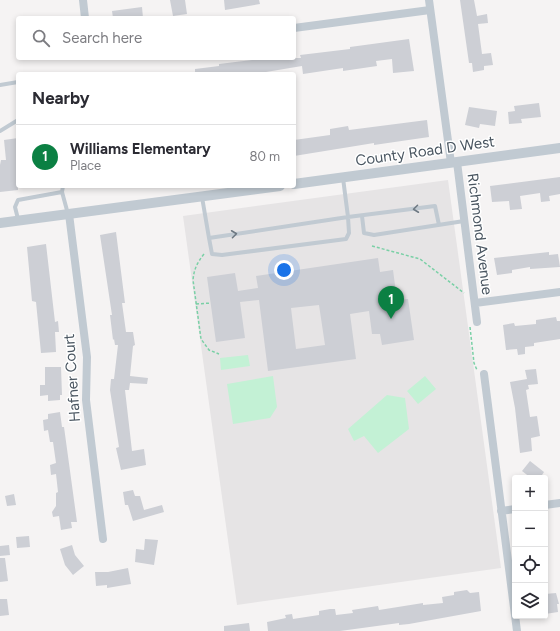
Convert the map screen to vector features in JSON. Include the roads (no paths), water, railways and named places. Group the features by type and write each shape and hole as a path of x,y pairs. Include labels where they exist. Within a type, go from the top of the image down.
{"street":[{"path":"83,0 85,16"},
{"name":"Richmond Avenue","path":"429,0 464,221 477,322"},
{"path":"296,28 430,10"},
{"name":"County Road D West","path":"296,184 560,148"},
{"path":"0,223 264,188"},
{"name":"Hafner Court","path":"68,214 87,357 86,400 103,539"},
{"path":"474,300 560,292"},
{"path":"484,374 517,631"},
{"path":"548,505 560,503"},
{"path":"501,511 512,509"}],"lane":[{"path":"0,85 16,82"},
{"path":"0,131 16,121"},
{"path":"202,196 208,238 212,254 222,255 318,243 346,239 349,233 343,178"},
{"path":"63,188 62,192 68,214"},
{"path":"18,221 16,207 18,200 62,192"},
{"path":"208,238 272,230 348,217 435,206 439,225"},
{"path":"362,216 364,233 374,235 464,221"}],"place":[{"name":"Williams Elementary","path":"391,319"}]}
